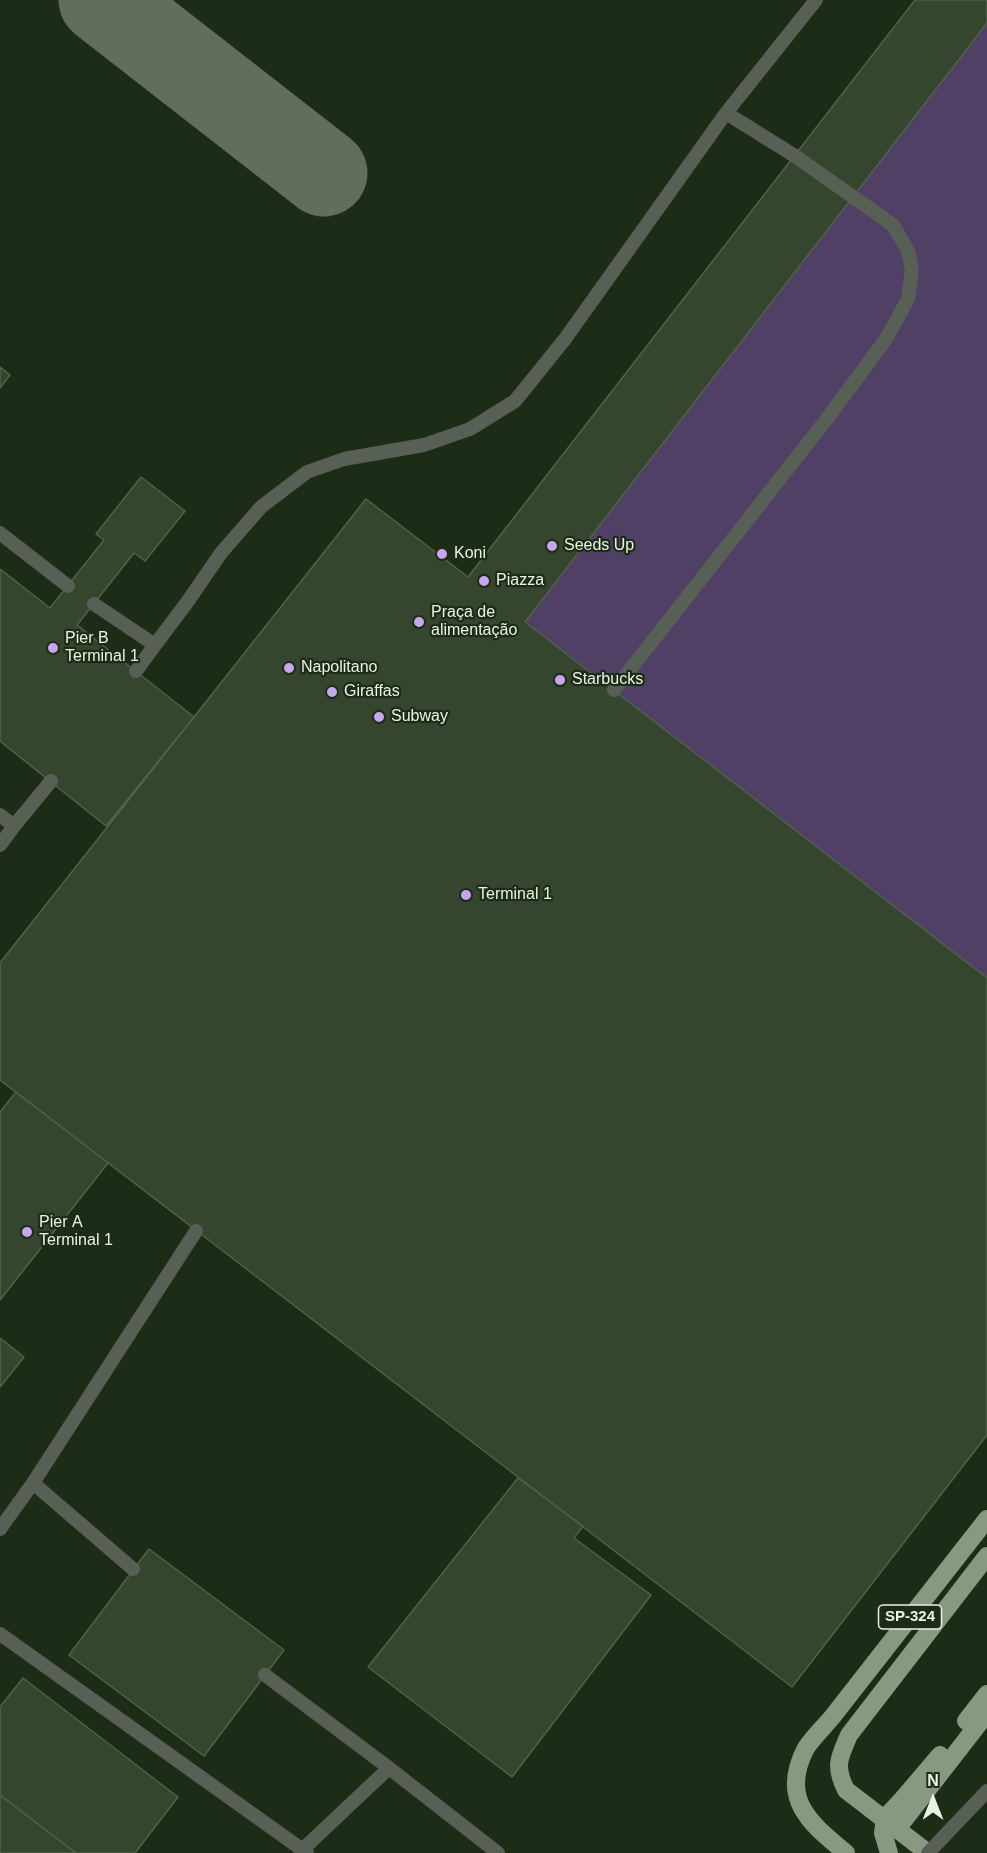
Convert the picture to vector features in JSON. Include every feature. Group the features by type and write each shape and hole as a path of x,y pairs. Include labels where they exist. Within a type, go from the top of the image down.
{"main road":[{"name":"SP-324","path":"846,1853 817,1829 800,1807 797,1770 807,1746 987,1519"},
{"path":"928,1853 846,1790 839,1776 839,1758 849,1735 987,1556"},
{"path":"889,1853 883,1833 885,1818 987,1694"},
{"path":"897,1829 987,1713"}],"lane":[{"path":"136,671 221,553 261,507 307,472 344,459 424,445 470,429 515,401 565,339 726,113 816,0"},
{"path":"614,690 826,420 886,339 908,299 912,270 908,251 893,225 795,156 726,113"},
{"path":"0,533 68,586"},
{"path":"94,604 155,645"},
{"path":"0,845 51,781"},
{"path":"0,814 14,826"},
{"path":"0,1529 33,1483 196,1231"},
{"path":"33,1483 133,1569"},
{"path":"0,1634 303,1852 389,1768"},
{"path":"265,1675 498,1853"},
{"path":"928,1853 987,1791"}],"shaded area":[{"path":"987,23 987,978 525,622"}],"building":[{"name":"Terminal 1","path":"915,0 987,0 987,23 525,622 987,978 987,1435 792,1687 0,1080 0,963 366,499 468,577"},
{"path":"0,367 10,375 0,388"},
{"name":"Pier B Terminal 1","path":"141,477 185,511 145,561 134,553 77,625 194,717 106,826 0,741 0,569 50,608 104,540 96,534"},
{"name":"Pier A Terminal 1","path":"16,1092 108,1163 0,1300 0,1112"},
{"path":"0,1338 24,1357 0,1387"},
{"path":"518,1478 583,1526 574,1538 651,1595 512,1777 368,1667"},
{"path":"149,1549 284,1650 204,1756 69,1655"},
{"path":"23,1678 178,1797 135,1853 76,1853 0,1795 0,1707"},
{"path":"0,1795 76,1853 0,1853"}],"taxiway":[{"path":"102,0 324,173"}],"place":[{"name":"Seeds Up","path":"552,546"},
{"name":"Koni","path":"442,554"},
{"name":"Piazza","path":"484,581"},
{"name":"Praça de alimentação","path":"419,622"},
{"name":"Pier B Terminal 1","path":"53,648"},
{"name":"Napolitano","path":"289,668"},
{"name":"Starbucks","path":"560,680"},
{"name":"Giraffas","path":"332,692"},
{"name":"Subway","path":"379,717"},
{"name":"Terminal 1","path":"466,895"},
{"name":"Pier A Terminal 1","path":"27,1232"}]}
